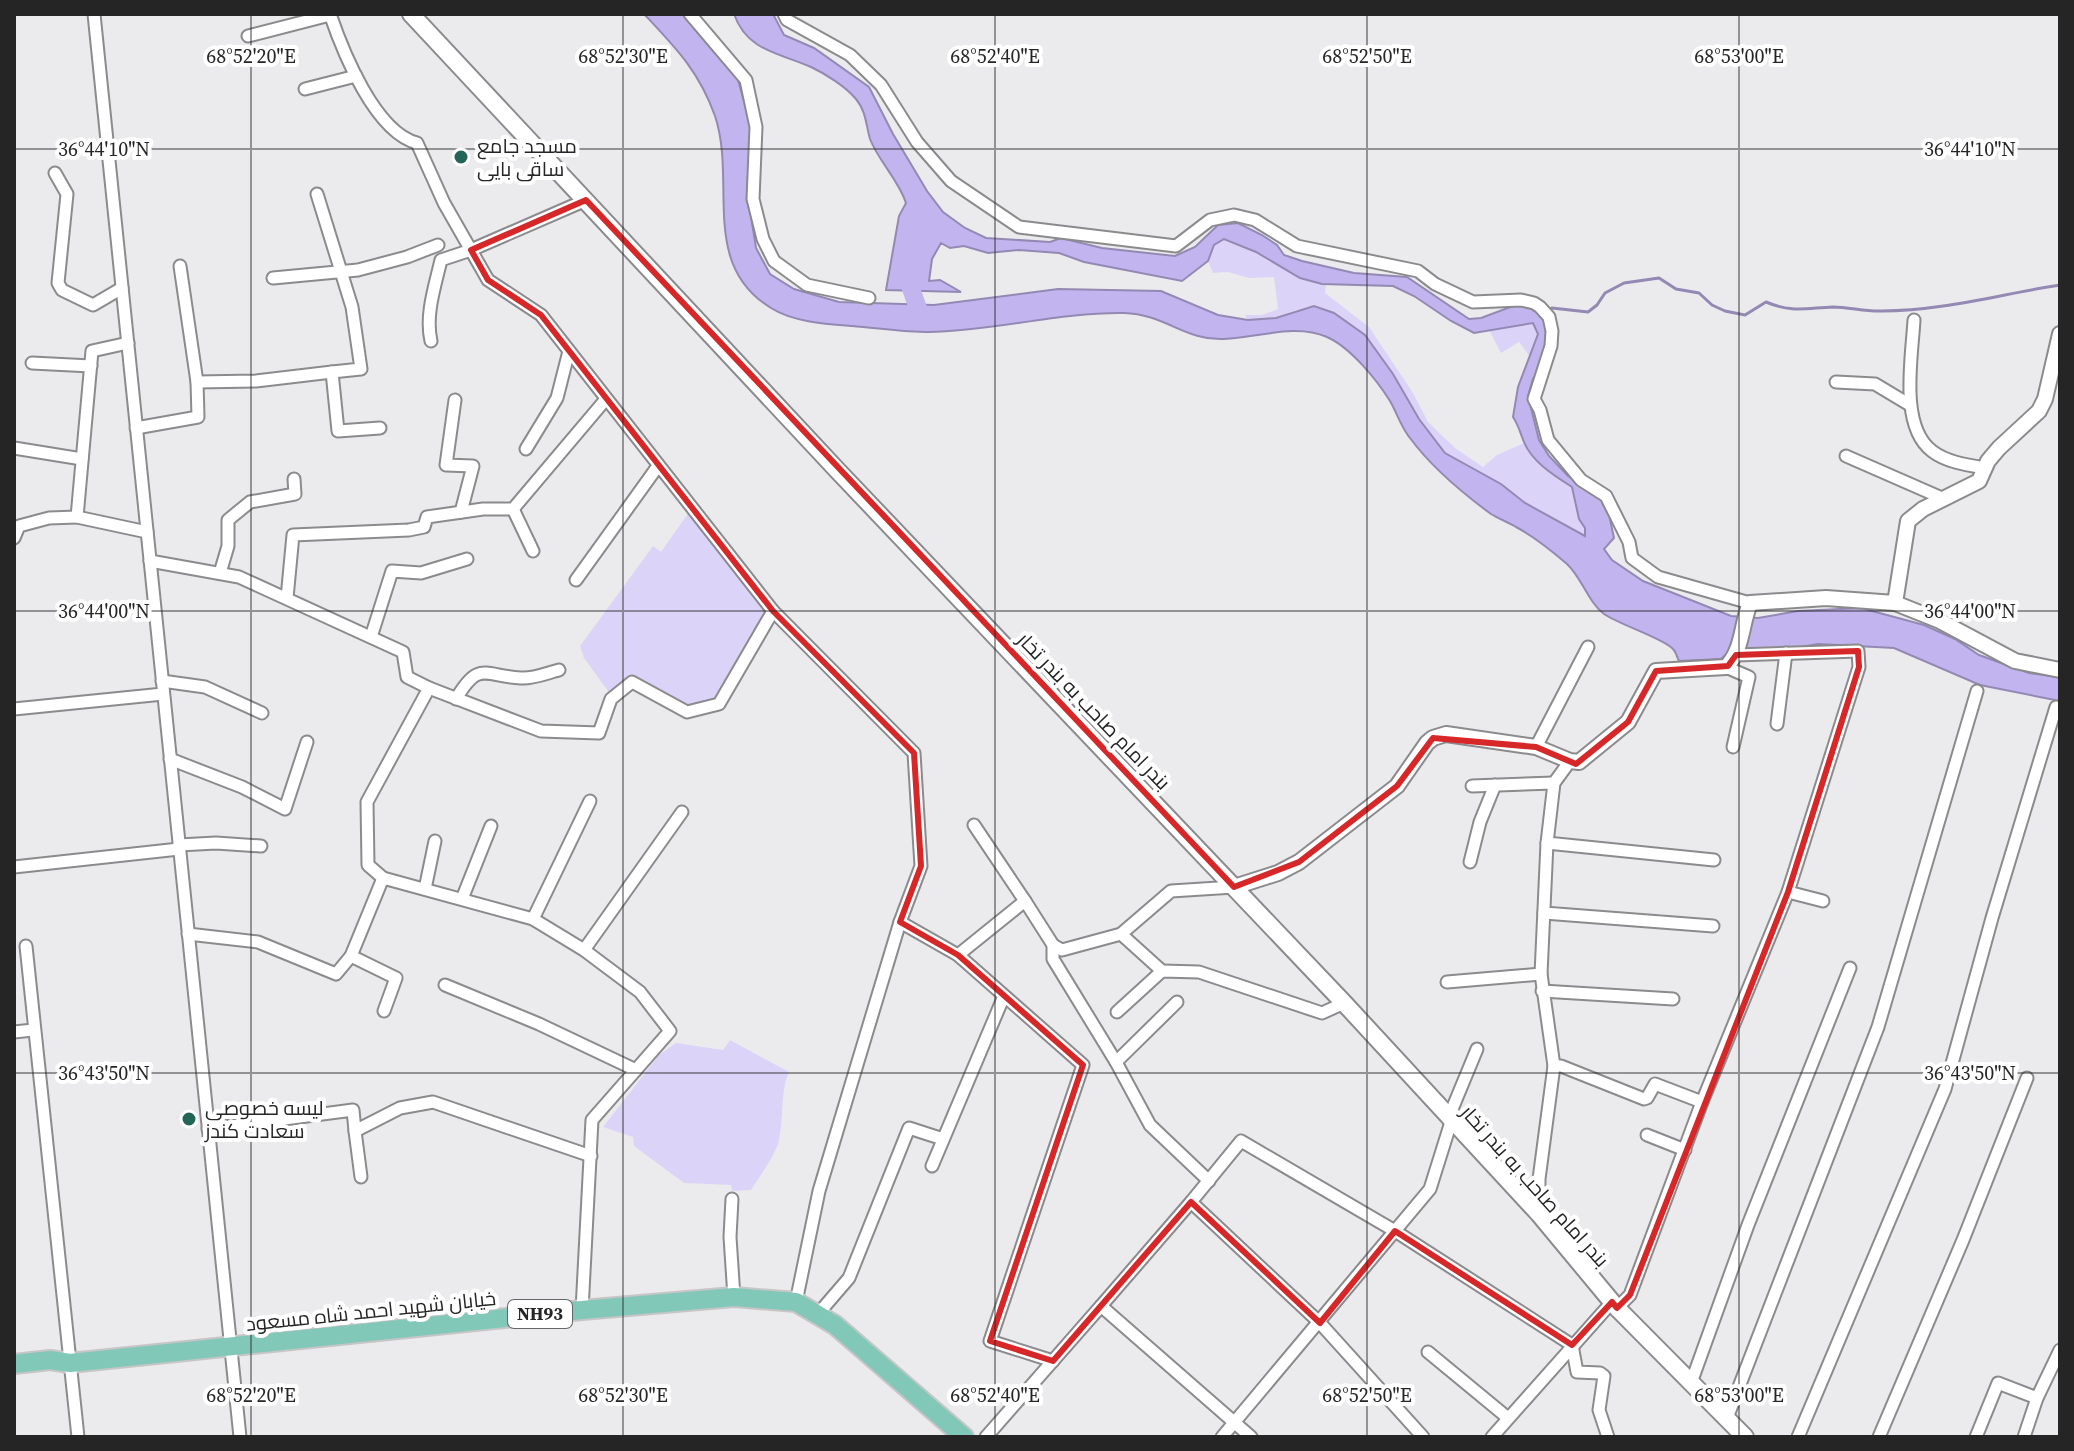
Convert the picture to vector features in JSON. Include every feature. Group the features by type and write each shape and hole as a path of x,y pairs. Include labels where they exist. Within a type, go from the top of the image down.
{"main road":[{"name":"بندر امام صاحب به بندر تخار","path":"411,14 837,470 1344,1003 1539,1214 1614,1305 1745,1437"},
{"name":"خیابان شهید احمد شاه مسعود","path":"14,1364 50,1360 70,1363 734,1297 796,1302 818,1314 835,1325 957,1435"},
{"name":"خیابان شهید احمد شاه مسعود","path":"14,1375 50,1371 70,1363"}],"street":[{"path":"94,14 240,1437"},
{"path":"690,14 746,80 756,127 753,199 763,239 774,261 807,285 869,298"},
{"path":"784,14 787,20 850,55 881,85 917,142 951,181 1019,227 1176,246 1210,220 1234,215 1255,220 1297,246 1418,271 1435,284 1473,302 1521,300 1540,307 1549,317 1552,331 1551,346 1534,399 1548,440 1581,480 1606,496 1629,542 1632,558 1658,577 1748,608 1826,598 1895,603 1940,621 2015,661 2060,670"},
{"path":"248,36 330,15 364,93 402,139 417,143 444,203 488,280 541,315 773,611 914,753 921,866 900,922 819,1191 796,1302"},
{"path":"305,89 356,76"},
{"path":"55,173 67,194 58,283 62,290 93,305 122,288"},
{"path":"197,382 256,381 361,369 352,307 317,194"},
{"path":"431,341 428,330 430,311 441,260 586,200"},
{"path":"273,278 358,270 438,245"},
{"path":"136,428 198,417 197,382 180,266"},
{"path":"1914,320 1912,421 1933,452 1959,463 1985,468"},
{"path":"1895,603 1908,521 1942,498 1979,481 1999,448 2039,411 2045,399 2060,334"},
{"path":"77,517 92,351 128,343"},
{"path":"526,449 557,398 569,351"},
{"path":"32,363 91,366"},
{"path":"332,372 338,431 380,428"},
{"path":"1836,382 1875,384 1910,405"},
{"path":"287,598 293,535 409,530 424,527 427,517 513,509 606,399"},
{"path":"455,400 446,465 473,466 461,512"},
{"path":"14,448 82,459"},
{"path":"1846,456 1942,498"},
{"path":"576,580 658,466"},
{"path":"220,573 228,546 228,520 250,502 295,494 294,479"},
{"path":"513,509 533,551"},
{"path":"14,538 19,526 49,518 77,517 147,532"},
{"path":"371,637 392,571 421,573 467,559"},
{"path":"150,561 239,577 403,652 407,677 541,731 596,733 601,730 611,699 632,682 687,712 719,704 773,611"},
{"path":"1726,667 1737,654 1748,608"},
{"path":"1536,747 1588,647"},
{"path":"1492,1437 1572,1345 1614,1305 1630,1295 1702,1102 1788,892 1859,667 1858,651 1737,654"},
{"path":"1777,724 1786,653"},
{"path":"974,825 1053,945 1062,950 1121,934 1171,891 1234,887 1278,873 1299,862 1397,786 1433,738 1446,734 1536,747 1579,762 1628,722 1656,671 1726,667 1749,677 1733,747"},
{"path":"456,699 467,679 478,673 522,678 559,670"},
{"path":"162,681 205,687 262,713"},
{"path":"429,688 367,802 368,865 383,878 533,919 584,950 640,992 669,1028 669,1033 592,1120 582,1310"},
{"path":"1727,1418 1878,1027 1977,691"},
{"path":"14,709 163,694"},
{"path":"1798,1437 1945,1089 1992,918 2056,707"},
{"path":"170,759 242,787 285,809 307,742"},
{"path":"1539,1214 1539,1179 1554,1066 1541,974 1547,843 1554,783 1570,761"},
{"path":"1472,786 1554,783"},
{"path":"1470,862 1480,822 1495,785"},
{"path":"533,919 590,801"},
{"path":"584,950 682,812"},
{"path":"462,899 491,826"},
{"path":"425,889 435,841"},
{"path":"14,867 216,843 261,846"},
{"path":"1547,843 1714,860"},
{"path":"188,934 258,942 336,974 351,956 383,878"},
{"path":"1788,892 1823,901"},
{"path":"958,955 1025,901"},
{"path":"1544,913 1713,926"},
{"path":"900,922 958,955 1083,1065 990,1341 1053,1361"},
{"path":"1121,934 1162,971 1199,972 1322,1013 1344,1003"},
{"path":"1053,945 1053,959 1116,1062 1150,1125 1209,1181"},
{"path":"26,946 78,1437"},
{"path":"351,956 396,978 384,1011"},
{"path":"1691,1383 1748,1225 1850,968"},
{"path":"1117,1012 1162,971"},
{"path":"1447,982 1541,974"},
{"path":"445,985 539,1024 636,1070"},
{"path":"1542,991 1673,999"},
{"path":"932,1166 1004,996"},
{"path":"1116,1062 1177,1002"},
{"path":"14,1032 33,1030"},
{"path":"1222,1437 1430,1189 1450,1120 1477,1049"},
{"path":"1554,1066 1644,1099 1655,1084 1702,1102"},
{"path":"1879,1437 2027,1078"},
{"path":"355,1131 400,1108 433,1102 591,1156"},
{"path":"208,1129 353,1110 361,1177"},
{"path":"818,1314 849,1278 909,1128 943,1139"},
{"path":"1647,1135 1685,1150"},
{"path":"986,1437 1241,1141 1395,1231 1572,1345 1577,1372 1604,1376 1599,1410 1608,1437"},
{"path":"732,1199 734,1297"},
{"path":"1191,1202 1320,1323 1423,1437"},
{"path":"1101,1306 1251,1437"},
{"path":"2026,1436 2037,1398 2055,1373 2060,1350"},
{"path":"1428,1352 1508,1418"},
{"path":"1976,1437 1998,1383 2037,1398"}],"highlighted area":[{"path":"586,200 1234,887 1299,862 1397,786 1433,738 1536,747 1576,764 1628,722 1656,671 1728,666 1736,655 1858,651 1859,667 1788,892 1630,1295 1617,1308 1612,1302 1572,1345 1395,1231 1320,1323 1191,1202 1053,1361 990,1341 1083,1065 958,955 900,922 921,866 914,753 773,611 541,315 488,280 471,250"}],"shaded area":[{"path":"644,14 684,14 736,73 751,126 747,191 756,248 770,274 794,289 839,302 934,305 1058,289 1161,291 1218,315 1248,320 1276,318 1314,306 1334,313 1365,335 1393,374 1419,419 1445,453 1585,536 1572,487 1532,456 1513,417 1518,387 1538,334 1533,323 1474,333 1393,286 1322,284 1300,278 1256,252 1224,239 1214,245 1208,261 1182,281 1084,262 1059,253 1019,250 988,253 964,246 950,248 941,243 932,259 929,281 940,280 961,292 886,290 899,216 906,203 870,139 864,113 847,90 823,73 756,43 747,36 734,14 773,14 784,35 814,48 869,87 893,134 943,212 986,238 1050,242 1061,238 1102,248 1175,256 1195,247 1218,225 1238,223 1277,245 1284,255 1302,261 1354,273 1407,277 1469,319 1481,318 1521,303 1539,310 1550,330 1543,365 1533,379 1528,396 1539,440 1568,476 1595,492 1607,505 1614,538 1604,549 1612,560 1643,581 1731,616 1758,618 1798,611 1861,608 1924,625 1955,639 1979,655 2029,673 2060,677 2060,701 1980,685 1894,648 1818,644 1758,654 1731,650 1721,659 1679,661 1668,645 1604,614 1567,564 1529,535 1491,514 1448,479 1410,438 1390,401 1362,365 1336,342 1314,333 1289,331 1210,338 1138,314 1124,313 1075,315 953,331 920,332 821,323 780,313 749,290 735,269 727,245 721,141 709,100 685,60"},
{"path":"1224,239 1256,252 1300,278 1326,285 1325,293 1369,327 1413,393 1428,422 1455,448 1483,467 1497,455 1524,443 1541,465 1572,487 1585,537 1445,453 1419,419 1365,335 1334,313 1296,310 1276,318 1248,320 1245,315 1262,315 1278,309 1274,277 1249,278 1228,272 1213,273 1208,261 1214,244"},
{"path":"1533,323 1538,334 1531,358 1519,342 1501,353 1489,330"},
{"path":"689,512 771,612 718,701 686,709 634,676 613,698 584,658 580,646 653,546 661,552"},
{"path":"730,1040 789,1072 777,1146 751,1190 732,1191 731,1185 684,1183 634,1146 633,1137 603,1127 659,1055 676,1043 723,1050"}],"waterway":[{"path":"908,270 907,277 922,320"},
{"path":"1547,312 1552,308 1588,312 1605,293 1624,283 1659,278 1676,289 1699,293 1712,305 1725,311 1745,315 1766,302 1792,309 1904,310 2060,285"}],"place":[{"name":"مسجد جامع ساقی بایی","path":"461,157"},
{"name":"لیسه خصوصی سعادت کندز","path":"189,1119"}]}
